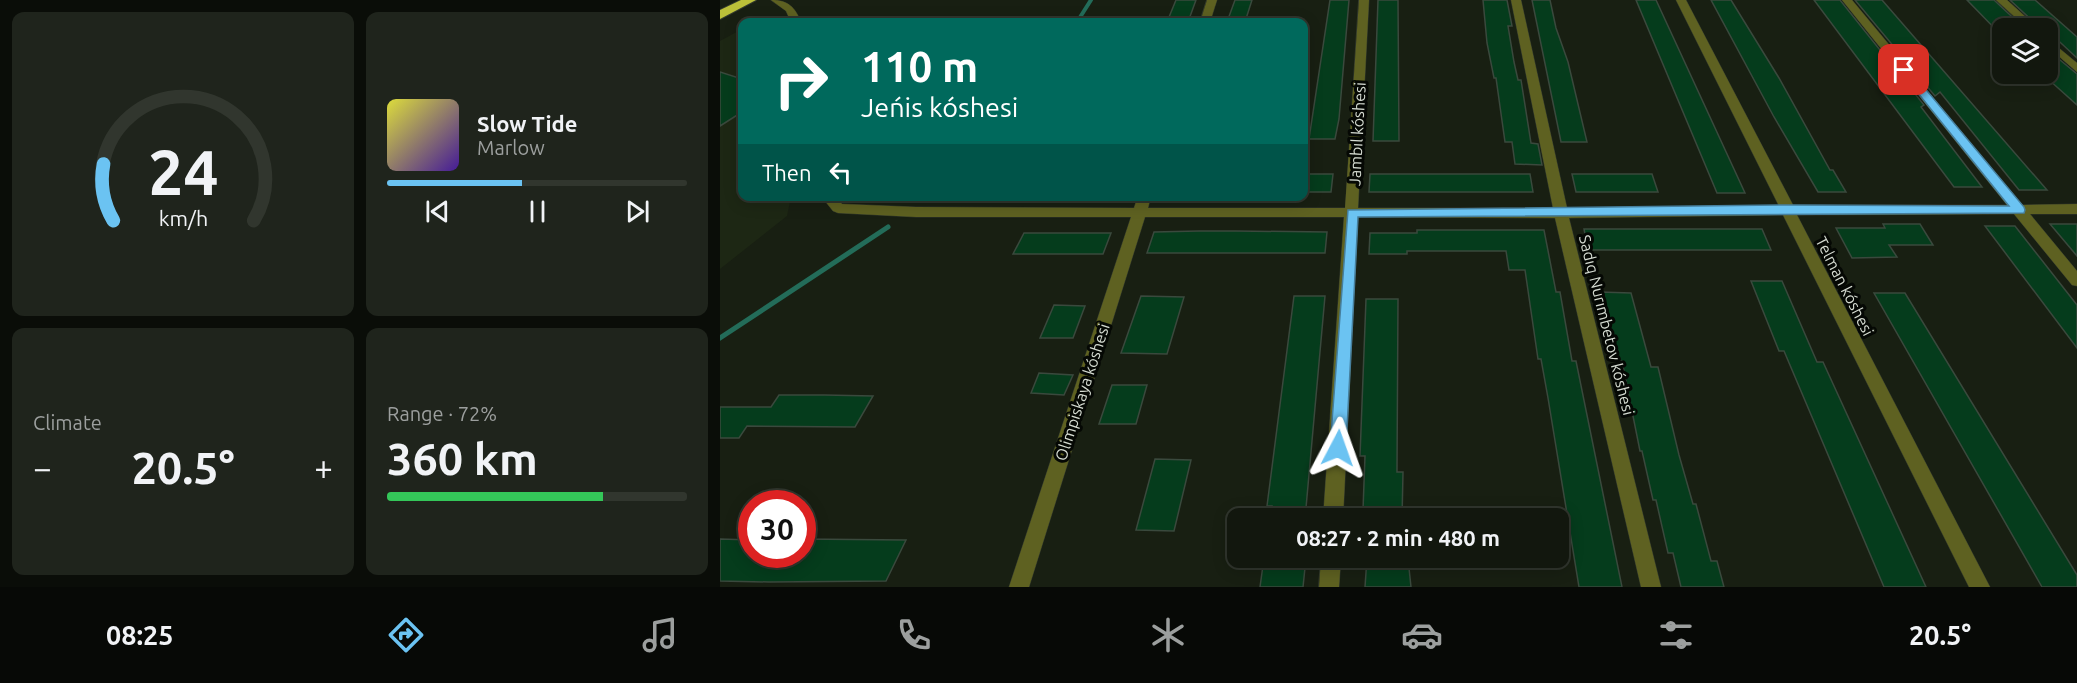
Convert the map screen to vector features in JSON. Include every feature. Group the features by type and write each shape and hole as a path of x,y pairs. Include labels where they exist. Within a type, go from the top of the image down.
{"highway":[{"path":"720,15 750,0"}],"street":[{"path":"777,0 790,9 794,18"},
{"path":"1206,18 1212,0"},
{"name":"Jambıl kóshesi","path":"1334,508 1364,0"},
{"name":"Sadıq Nurımbetov kóshesi","path":"1516,0 1562,213 1651,587"},
{"name":"Telman kóshesi","path":"1681,0 1980,587"},
{"path":"1847,0 2077,281"},
{"path":"2001,0 2022,18"},
{"path":"2058,51 2077,69"},
{"path":"832,201 838,208 916,212 1562,213 2077,209"},
{"name":"Olimpiskaya kóshesi","path":"1018,587 1144,201"},
{"path":"1329,587 1330,568"}],"shaded area":[{"path":"738,31 738,201 790,201 787,216 720,269 720,41"}],"building":[{"path":"1176,0 1196,0 1189,18 1169,18"},
{"path":"1235,0 1252,0 1246,18 1228,18"},
{"path":"1330,0 1349,0 1339,119 1335,139 1309,139"},
{"path":"1378,0 1398,0 1399,141 1373,141"},
{"path":"1483,0 1507,0 1512,26 1508,26 1514,62 1518,80 1521,80 1531,143 1538,144 1542,165 1515,164 1512,142 1505,142 1496,78 1494,78 1487,43"},
{"path":"1532,0 1550,0 1587,142 1561,142"},
{"path":"1636,0 1656,0 1745,193 1717,193"},
{"path":"1711,0 1731,0 1779,78 1830,170 1833,170 1846,192 1818,192 1774,117"},
{"path":"1814,0 1840,0 1924,105 1921,107 1982,187 1954,187"},
{"path":"1855,0 1882,0 2047,190 2019,190 1940,92 1935,96"},
{"path":"1967,0 1994,0 2013,18 1992,18 1992,26"},
{"path":"2010,0 2035,0 2055,18 2029,18"},
{"path":"2058,20 2077,37 2077,58 2058,40"},
{"path":"2058,60 2077,74 2077,105 2054,84 2058,84"},
{"path":"720,72 738,78 738,115 720,126"},
{"path":"1308,174 1333,174 1331,192 1308,192"},
{"path":"1370,174 1530,174 1533,192 1369,192"},
{"path":"1572,174 1652,174 1658,192 1576,192"},
{"path":"1883,224 1920,224 1933,245 1889,245 1897,257 1852,258 1836,228 1885,228"},
{"path":"2050,224 2077,224 2077,256"},
{"path":"1985,226 2015,226 2077,305 2077,348"},
{"path":"1584,229 1762,229 1771,250 1588,250"},
{"path":"1417,230 1544,230 1556,292 1560,292 1572,361 1576,361 1622,587 1579,587 1569,526 1569,508 1566,508 1541,359 1538,359 1525,270 1509,270 1506,251 1407,251 1407,254 1369,254 1370,233 1417,233"},
{"path":"1154,232 1327,232 1325,253 1147,253"},
{"path":"1024,233 1111,233 1103,254 1013,254"},
{"path":"1751,281 1782,281 1817,362 1823,362 1926,587 1884,587 1784,351 1779,351"},
{"path":"1599,292 1631,293 1651,367 1658,367 1679,455 1693,504 1696,504 1711,561 1717,561 1724,587 1681,587 1673,553 1668,553 1656,500 1653,500 1642,451 1640,451 1622,361 1615,361"},
{"path":"1874,293 1905,293 2077,575 2077,587 2042,587"},
{"path":"1141,296 1184,297 1167,354 1121,353"},
{"path":"1294,296 1325,296 1306,508 1267,506"},
{"path":"1366,299 1398,299 1397,472 1403,472 1402,508 1363,508 1365,456 1360,456"},
{"path":"1054,305 1085,306 1073,338 1040,338"},
{"path":"1039,373 1073,375 1064,395 1031,393"},
{"path":"1112,385 1147,385 1136,424 1099,424"},
{"path":"779,395 873,396 855,427 747,426 739,438 720,438 720,407 771,407"},
{"path":"1155,459 1191,460 1174,531 1136,530"},
{"path":"720,539 738,540 738,568 816,568 816,539 906,540 886,581 720,581"},
{"path":"1263,568 1305,568 1303,587 1260,587"},
{"path":"1366,568 1409,568 1411,587 1365,587"}],"waterway":[{"path":"1080,18 1091,0"},
{"path":"720,338 888,227"}],"route":[{"path":"1338,448 1353,213 2019,210 1904,70"}]}
